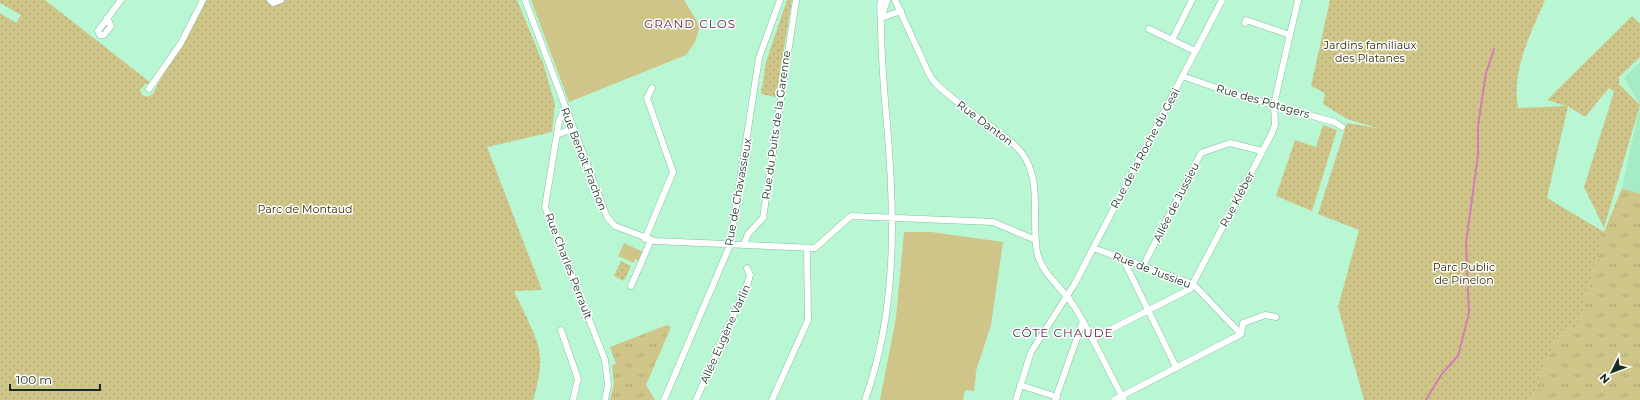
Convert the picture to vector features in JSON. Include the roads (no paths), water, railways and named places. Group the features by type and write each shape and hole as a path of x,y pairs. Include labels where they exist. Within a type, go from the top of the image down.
{"street":[{"path":"107,18 122,0"},
{"path":"149,89 181,43 203,0"},
{"path":"270,0 273,3 281,0"},
{"name":"Rue Benoît Frachon","path":"525,0 574,132 610,222 620,229 648,239 730,245 807,248"},
{"name":"Rue de Chavassieux","path":"664,400 730,245 759,58 780,0"},
{"name":"Rue du Puits de la Garenne","path":"744,245 748,234 763,218 796,0"},
{"path":"865,400 871,383 882,338 890,283 893,217 884,89 881,0"},
{"path":"881,18 887,0"},
{"name":"Rue Danton","path":"895,0 935,84 1008,139 1021,151 1027,161 1033,175 1036,240 1041,264 1047,274 1067,296 1083,321 1123,398"},
{"path":"1172,40 1192,0"},
{"name":"Rue de la Roche du Geai","path":"1016,400 1031,352 1067,296 1222,0"},
{"name":"Rue Kléber","path":"1092,339 1190,289 1275,125 1274,104 1298,0"},
{"path":"881,18 901,11"},
{"path":"1245,23 1246,20 1290,35"},
{"path":"1149,29 1195,51"},
{"name":"Rue des Potagers","path":"1182,76 1234,94 1334,122 1342,127"},
{"path":"631,286 673,172 647,98 652,88"},
{"name":"Rue Charles Perrault","path":"565,108 559,121 545,207 605,360 608,385 605,400"},
{"path":"557,135 566,131 574,132"},
{"name":"Allée de Jussieu","path":"1143,266 1201,153 1230,143 1262,151"},
{"path":"772,400 808,320 807,248 815,248 851,216 993,222 1036,240"},
{"name":"Rue de Jussieu","path":"1093,248 1193,284 1240,334"},
{"path":"1123,259 1176,367"},
{"name":"Allée Eugène Varlin","path":"696,400 748,282 750,276 747,268"},
{"path":"1114,400 1123,398 1176,367 1240,334 1243,323 1266,314 1276,318"},
{"path":"1020,385 1056,398 1083,321"},
{"path":"561,330 578,379 573,400"}],"waterway":[{"path":"1426,400 1441,375 1458,356 1469,313 1466,243 1478,155 1478,126 1486,73 1494,49"}],"district":[{"name":"GRAND CLOS","path":"690,23"},
{"name":"CÔTE CHAUDE","path":"1063,332"}],"park label":[{"name":"Jardins familiaux des Platanes","path":"1370,51"},
{"name":"Parc de Montaud","path":"305,209"},
{"name":"Parc Public de Pinelon","path":"1464,273"}]}
